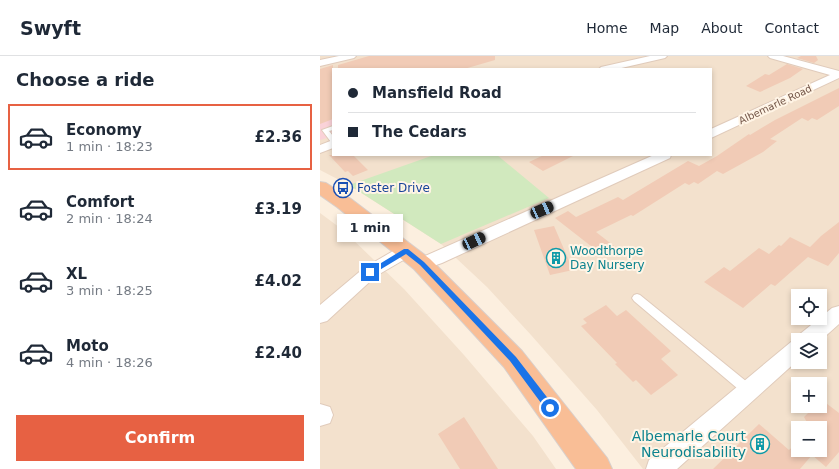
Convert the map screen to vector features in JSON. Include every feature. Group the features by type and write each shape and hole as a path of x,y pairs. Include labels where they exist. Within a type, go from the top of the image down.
{"highway":[{"path":"321,189 414,257 513,359 596,469"}],"street":[{"path":"320,63 351,56"},
{"path":"608,68 662,56"},
{"path":"773,56 839,74"},
{"name":"Albemarle Road","path":"712,134 839,74"},
{"path":"320,149 332,144"},
{"path":"320,316 370,272 414,257 436,259 663,156"},
{"path":"816,333 839,313"},
{"path":"658,469 791,354"}],"lane":[{"path":"332,128 325,130 332,140"},
{"path":"637,298 748,390"}],"shaded area":[{"path":"320,56 839,56 839,469 643,469 597,410 531,335 487,287 441,244 349,185 320,170"},
{"path":"332,84 332,136 320,140 320,88"},
{"path":"320,213 343,230 404,289 464,355 533,436 556,469 320,469"}],"green space":[{"path":"431,156 498,156 549,198 441,244 349,185"}],"building":[{"path":"369,56 495,56 495,60 467,68 338,68 338,65"},
{"path":"801,56 816,56 818,60 814,63 797,58"},
{"path":"787,64 803,69 790,78 760,92 746,86 765,74 769,75"},
{"path":"333,65 332,119 320,124 320,69"},
{"path":"839,88 839,106 817,120 812,118 808,121 802,118 770,139 777,141 763,152 723,174 717,171 698,184 694,182 689,185 685,183 633,216 631,215 596,232 618,249 605,257 555,218 568,211 576,217 618,197 623,200 688,161 699,166 717,156 749,134 750,135 775,120"},
{"path":"329,155 354,156 368,170 353,176 348,171 345,172"},
{"path":"542,156 573,156 543,171 529,162"},
{"path":"839,222 839,253 828,266 808,257 775,286 771,284 743,308 704,282 724,267 730,271 759,248 769,254 779,245 781,246 790,237 810,247"},
{"name":"Woodthorpe Day Nursery","path":"554,226 573,270 550,275 534,230"},
{"path":"606,305 617,316 626,310 671,351 661,359 678,375 651,395 636,380 633,382 615,364 617,363 581,326 587,323 583,319"},
{"name":"Albemarle Court Neurodisability","path":"827,404 839,413 839,452 826,467 814,457 827,457 827,421 806,421 804,417 808,413 827,413"},
{"path":"464,417 498,469 460,469 438,434"},
{"name":"Albemarle Court Neurodisability","path":"759,424 789,450 791,448 791,457 810,457 800,469 713,469"}],"place":[{"name":"Foster Drive","path":"343,188"},
{"name":"Woodthorpe Day Nursery","path":"556,258"},
{"name":"Albemarle Court Neurodisability","path":"760,444"}],"route":[{"path":"370,272 406,251 422,264 513,359 550,408"}]}
